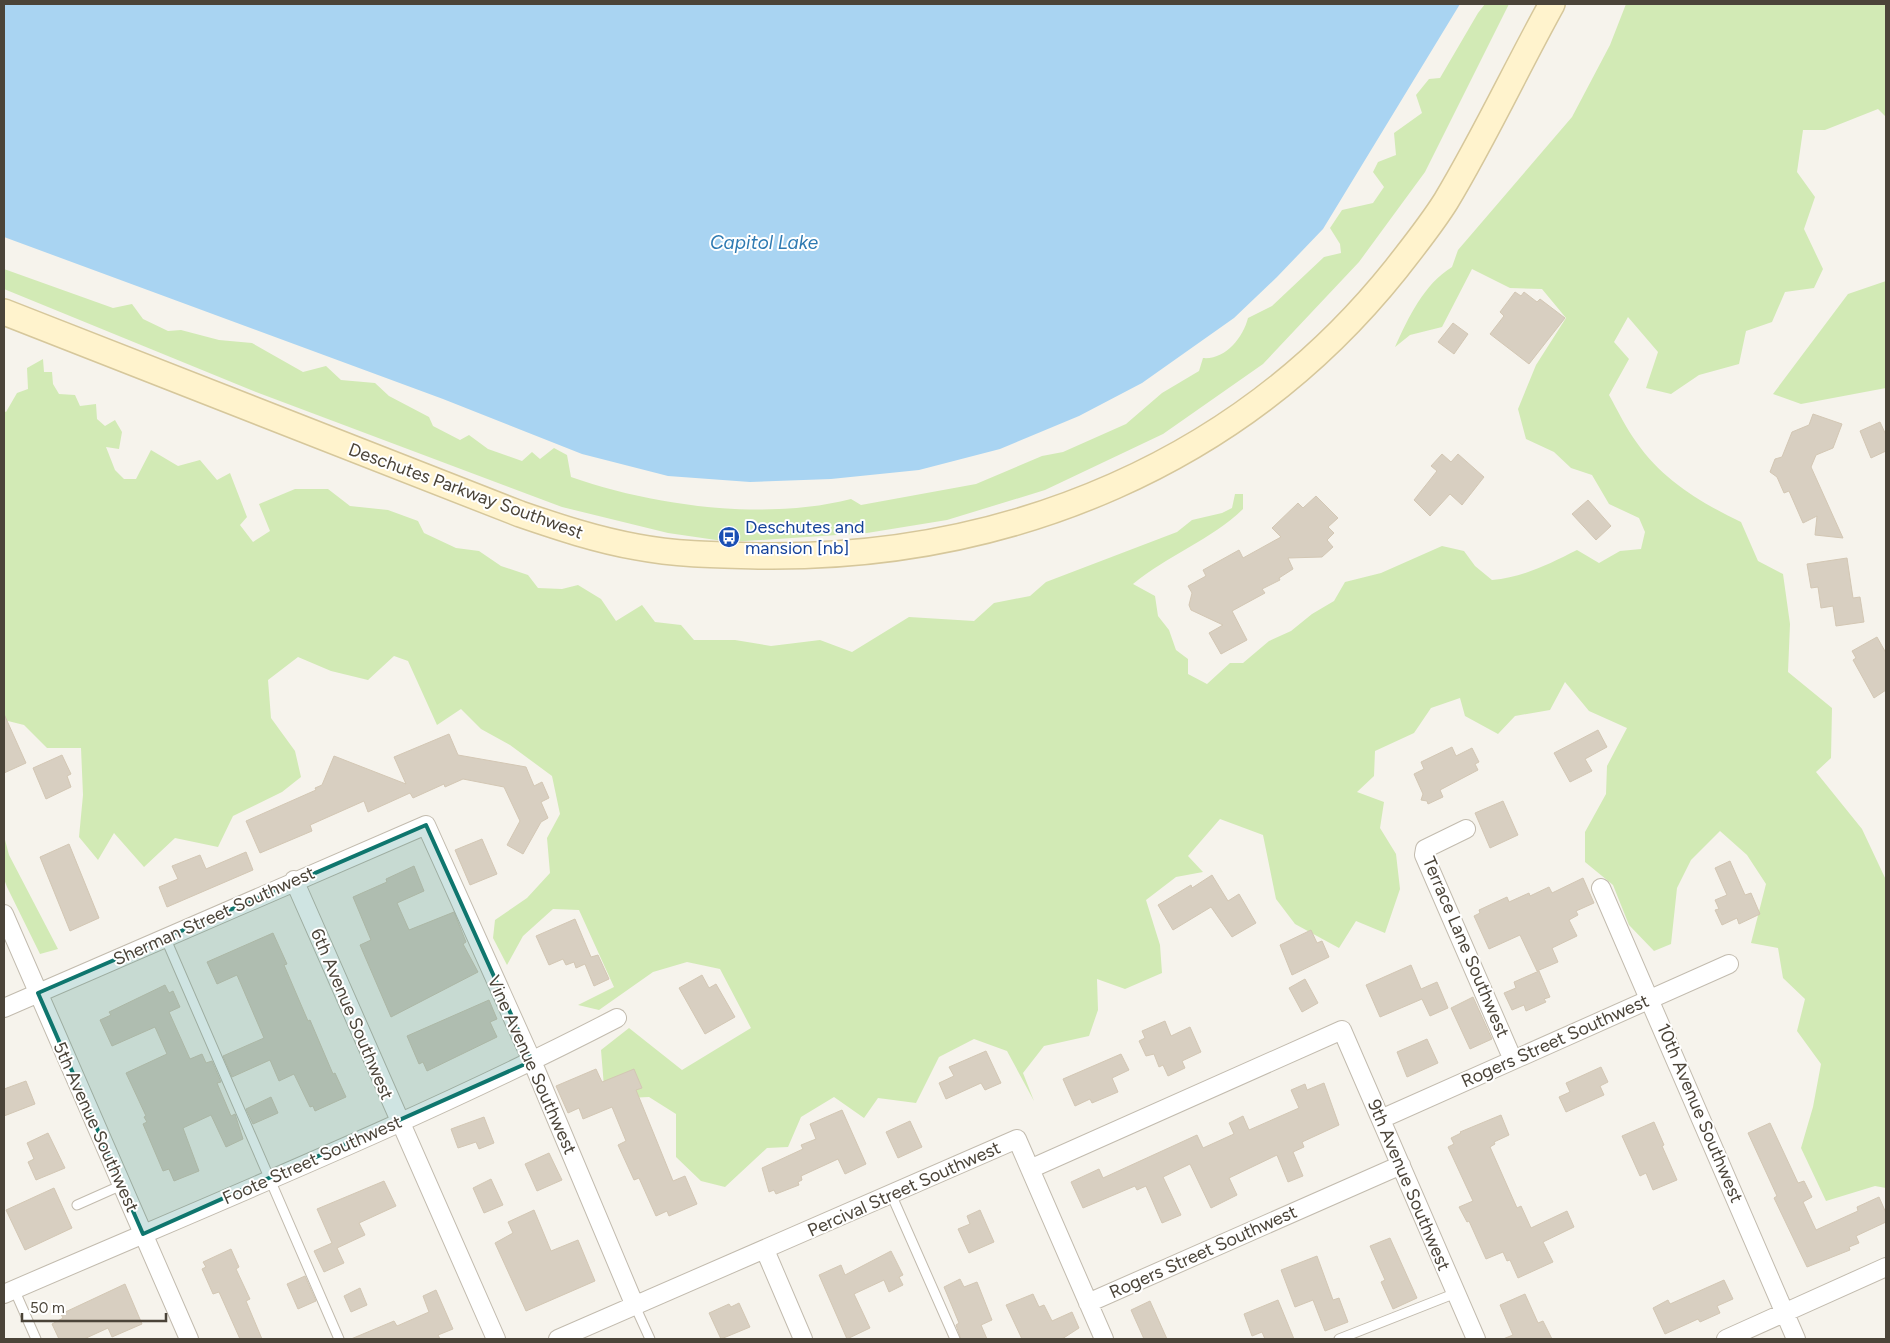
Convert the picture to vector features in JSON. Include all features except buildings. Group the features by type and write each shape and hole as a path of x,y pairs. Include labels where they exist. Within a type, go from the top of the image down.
{"street":[{"name":"Deschutes Parkway Southwest","path":"4,312 520,514 577,533 638,548 739,556 806,556 867,552 974,535 1024,520 1094,495 1160,465 1226,425 1292,374 1344,326 1395,270 1444,204 1552,4"},
{"name":"Sherman Street Southwest","path":"4,1008 294,880 426,825"},
{"name":"Vine Avenue Southwest","path":"426,825 532,1061 635,1306"},
{"name":"Terrace Lane Southwest","path":"1466,829 1425,849 1424,855 1513,1060"},
{"name":"6th Avenue Southwest","path":"294,880 496,1339"},
{"name":"10th Avenue Southwest","path":"1602,888 1651,998 1796,1339"},
{"name":"5th Avenue Southwest","path":"4,914 189,1339"},
{"name":"Rogers Street Southwest","path":"1381,1119 1729,964"},
{"name":"Foote Street Southwest","path":"9,1291 399,1122 532,1061 617,1018"},
{"name":"9th Avenue Southwest","path":"1030,1169 1342,1030 1476,1339"},
{"name":"Percival Street Southwest","path":"558,1339 1017,1139 1030,1169"},
{"name":"Rogers Street Southwest","path":"1088,1303 1400,1164"},
{"path":"1030,1169 1104,1339"},
{"path":"764,1250 803,1339"},
{"path":"1726,1339 1886,1266"}],"lane":[{"path":"165,937 339,1339"},
{"path":"77,1205 122,1185"},
{"path":"891,1194 955,1339"},
{"path":"9,1291 36,1339"},
{"path":"1339,1339 1456,1292"},
{"path":"635,1306 650,1339"}],"highlighted area":[{"path":"426,825 532,1061 143,1234 38,993"}],"green space":[{"path":"1485,4 1509,4 1425,172 1359,262 1263,364 1163,434 1045,490 947,520 867,533 730,542 668,533 562,507 251,390 4,289 4,269 113,308 132,304 143,319 168,331 181,330 219,340 252,343 303,372 326,366 341,380 375,383 389,396 429,417 433,426 460,440 469,435 488,449 522,461 532,452 540,459 554,448 567,455 571,477 638,496 673,503 710,507 783,509 818,506 851,499 861,505 976,484 1042,456 1063,452 1126,424 1162,393 1199,371 1203,358 1219,355 1232,346 1246,326 1248,318 1272,306 1324,257 1341,253 1340,244 1330,228 1342,210 1373,203 1384,187 1373,172 1378,162 1396,155 1394,133 1422,113 1416,95 1429,79 1440,78"},
{"path":"1626,4 1886,4 1886,117 1878,109 1825,130 1803,130 1797,172 1815,197 1804,229 1823,269 1814,288 1785,292 1772,322 1746,331 1739,364 1699,375 1671,394 1646,388 1658,352 1628,317 1614,342 1629,359 1609,395 1633,437 1658,468 1683,489 1711,507 1741,522 1758,561 1783,574 1790,624 1788,672 1832,708 1831,758 1816,772 1862,829 1886,880 1886,1188 1875,1186 1826,1201 1801,1148 1813,1107 1821,1064 1797,1031 1805,999 1783,978 1778,948 1751,943 1766,884 1747,855 1720,831 1691,860 1677,888 1671,944 1654,951 1629,925 1613,885 1585,862 1585,832 1606,794 1607,766 1627,728 1589,711 1565,682 1550,710 1515,716 1498,734 1465,716 1460,698 1431,708 1414,733 1375,751 1374,776 1357,792 1384,802 1380,828 1396,854 1400,889 1385,933 1356,921 1339,948 1295,924 1276,899 1263,835 1220,819 1188,856 1203,872 1176,877 1146,900 1160,945 1162,973 1125,989 1097,979 1098,1010 1089,1036 1044,1046 1023,1073 1034,1101 1007,1051 974,1039 939,1057 916,1103 878,1098 864,1118 834,1097 801,1117 788,1147 767,1148 725,1187 701,1181 676,1157 676,1114 649,1097 605,1099 601,1050 629,1028 682,1070 751,1028 720,969 687,962 653,972 599,1010 578,1005 614,987 579,910 553,909 523,936 507,965 493,938 495,920 527,898 550,873 547,838 560,814 552,776 510,745 481,729 461,709 437,725 408,661 394,656 368,680 331,671 298,657 268,680 271,718 295,751 301,777 282,792 233,816 218,847 175,838 144,867 114,833 98,860 79,837 83,795 81,748 47,748 24,725 4,720 4,411 6,412 17,393 28,389 27,368 43,359 44,372 52,372 53,384 59,394 75,395 80,406 96,404 97,419 105,426 115,420 122,432 119,449 106,447 115,470 124,479 136,479 151,450 178,466 200,460 217,480 230,473 247,517 240,525 253,542 270,531 259,504 295,489 328,489 350,506 388,510 418,521 424,533 456,548 479,551 501,566 528,575 538,588 562,589 578,585 601,599 616,621 642,605 655,622 681,625 694,640 735,640 771,646 820,640 852,652 909,617 974,621 994,603 1030,596 1046,582 1177,532 1192,520 1222,513 1232,508 1235,494 1243,494 1243,509 1231,520 1160,564 1133,584 1155,596 1158,616 1169,630 1176,650 1188,659 1188,674 1207,684 1230,663 1243,663 1269,641 1291,631 1312,614 1334,601 1345,582 1381,573 1442,546 1464,551 1475,566 1492,580 1526,573 1577,550 1599,563 1620,551 1641,549 1645,532 1639,518 1609,504 1592,475 1571,468 1554,452 1526,439 1518,409 1536,365 1566,318 1542,289 1510,288 1472,269 1442,327 1410,335 1395,347 1411,313 1425,292 1442,274 1452,267 1458,250 1572,117 1610,45"},
{"path":"1886,281 1886,388 1801,404 1773,394 1848,294"},
{"path":"4,836 9,855 58,949 40,954 7,887 4,879"}],"water":[{"name":"Capitol Lake","path":"4,4 1460,4 1323,229 1234,318 1142,383 1079,416 1000,449 919,470 831,479 750,482 668,476 582,454 443,399 4,237"}],"place":[{"name":"Deschutes and mansion [nb]","path":"729,537"}]}
